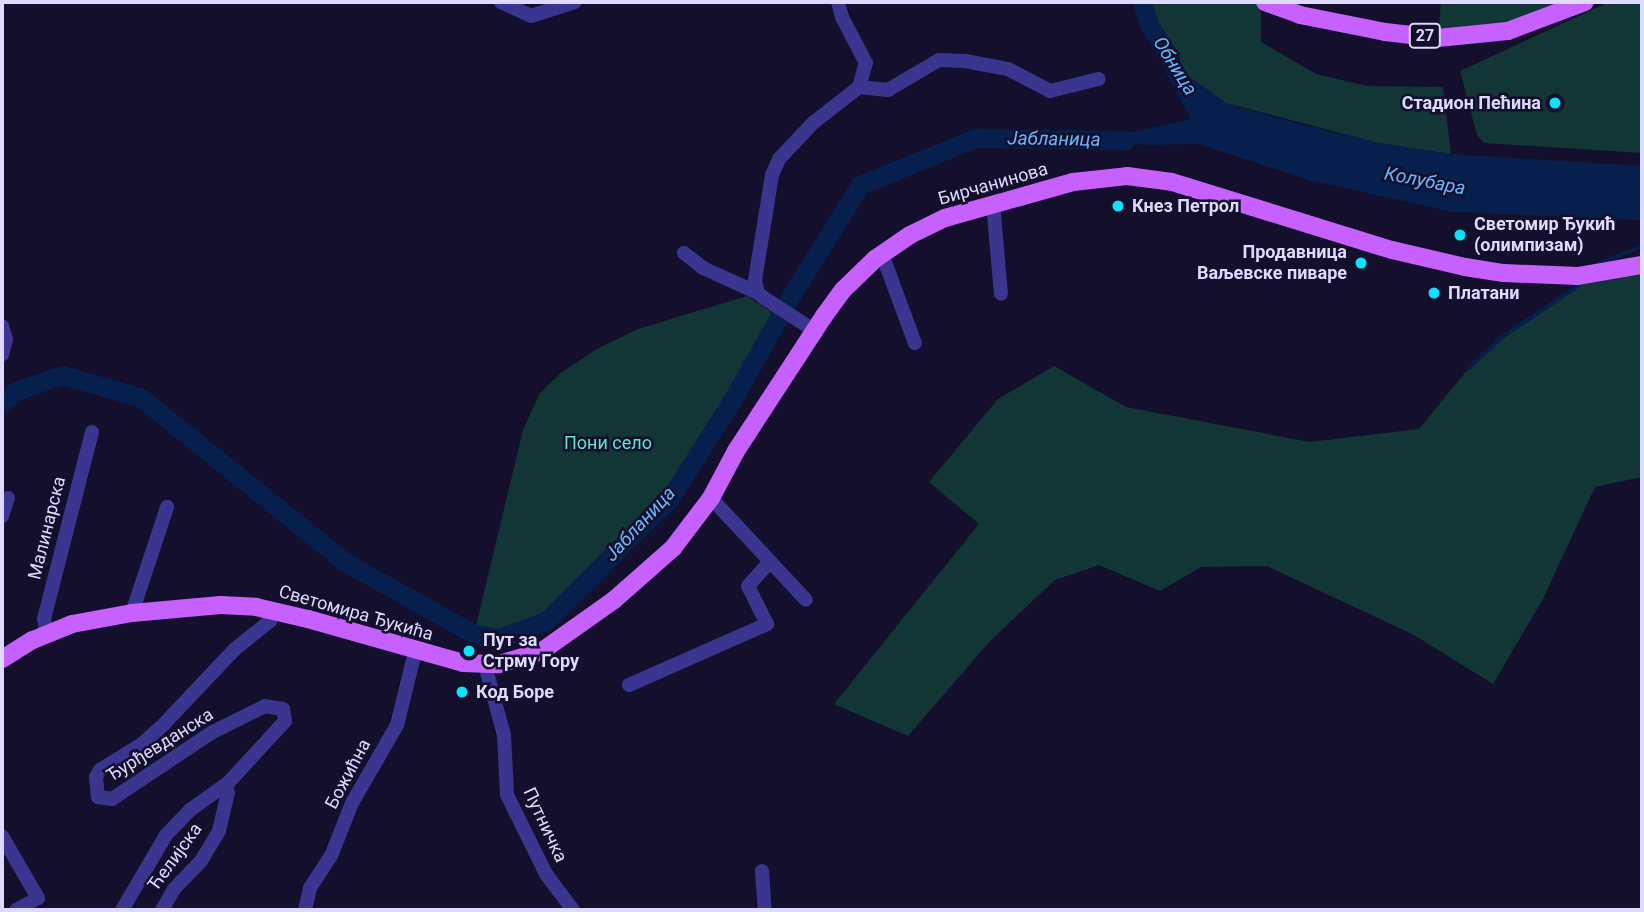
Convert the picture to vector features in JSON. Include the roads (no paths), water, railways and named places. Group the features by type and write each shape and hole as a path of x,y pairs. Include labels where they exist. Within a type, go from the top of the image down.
{"main road":[{"name":"27","path":"1265,2 1311,18 1385,32 1438,37 1508,30 1586,2"},
{"name":"Бирчанинова","path":"492,665 542,651 606,607 661,560 711,498 736,451 843,290 881,254 910,235 945,218 993,202 1089,179 1143,177 1172,182 1392,250 1465,267 1569,276 1600,274 1642,265"},
{"name":"Светомира Ђукића","path":"2,659 47,634 72,624 132,613 221,605 272,610 415,652 451,661 492,665"}],"street":[{"path":"501,2 531,16 575,2"},
{"path":"759,290 772,175 779,159 813,123 859,87 866,63 842,17 838,2"},
{"path":"859,87 888,90 939,60 965,61 1008,69 1050,91 1099,79"},
{"path":"993,202 1001,295"},
{"path":"684,253 703,268 759,290 815,331"},
{"path":"881,254 915,343"},
{"path":"2,326 6,339 2,355"},
{"name":"Малинарска","path":"47,634 44,619 92,432"},
{"path":"2,516 8,498"},
{"path":"711,498 806,600"},
{"path":"132,613 167,507"},
{"path":"629,685 766,624 748,586 769,563"},
{"name":"Ђурђевданска","path":"122,910 166,835 190,810 224,787 285,721 283,709 265,706 211,733 121,795 105,800 98,797 94,784 100,770 142,744 164,724 234,649 270,621 272,610"},
{"name":"Божићна","path":"305,910 310,888 331,856 352,803 397,725 415,652"},
{"name":"Путничка","path":"492,665 504,735 507,795 546,874 573,910"},
{"name":"Ћелијска","path":"162,910 174,889 201,861 219,831 229,793 224,787"},
{"path":"2,836 38,898 16,910"},
{"path":"762,871 765,910"}],"water":[{"name":"Колубара","path":"1150,29 1188,76 1226,103 1284,120 1378,143 1451,154 1642,166 1642,220 1453,212 1309,180 1198,144 1148,145 1093,141 1191,119 1166,72"}],"waterway":[{"name":"Обница","path":"1142,2 1150,26 1170,58"},
{"name":"Јабланица","path":"2,403 16,391 62,375 140,397 345,562 474,634 500,638 546,621 670,498 733,399 792,294 860,185 976,138 1125,140"},
{"path":"1596,265 1642,246"},
{"path":"1469,368 1501,338 1578,286 1578,282"}],"place":[{"name":"Стадион Пећина","path":"1555,103"},
{"name":"Кнез Петрол","path":"1118,206"},
{"name":"Светомир Ђукић (олимпизам)","path":"1460,235"},
{"name":"Продавница Ваљевске пиваре","path":"1361,263"},
{"name":"Платани","path":"1434,293"},
{"name":"Пут за Стрму Гору","path":"469,651"},
{"name":"Код Боре","path":"462,692"}],"park label":[{"name":"Пони село","path":"608,443"}]}
